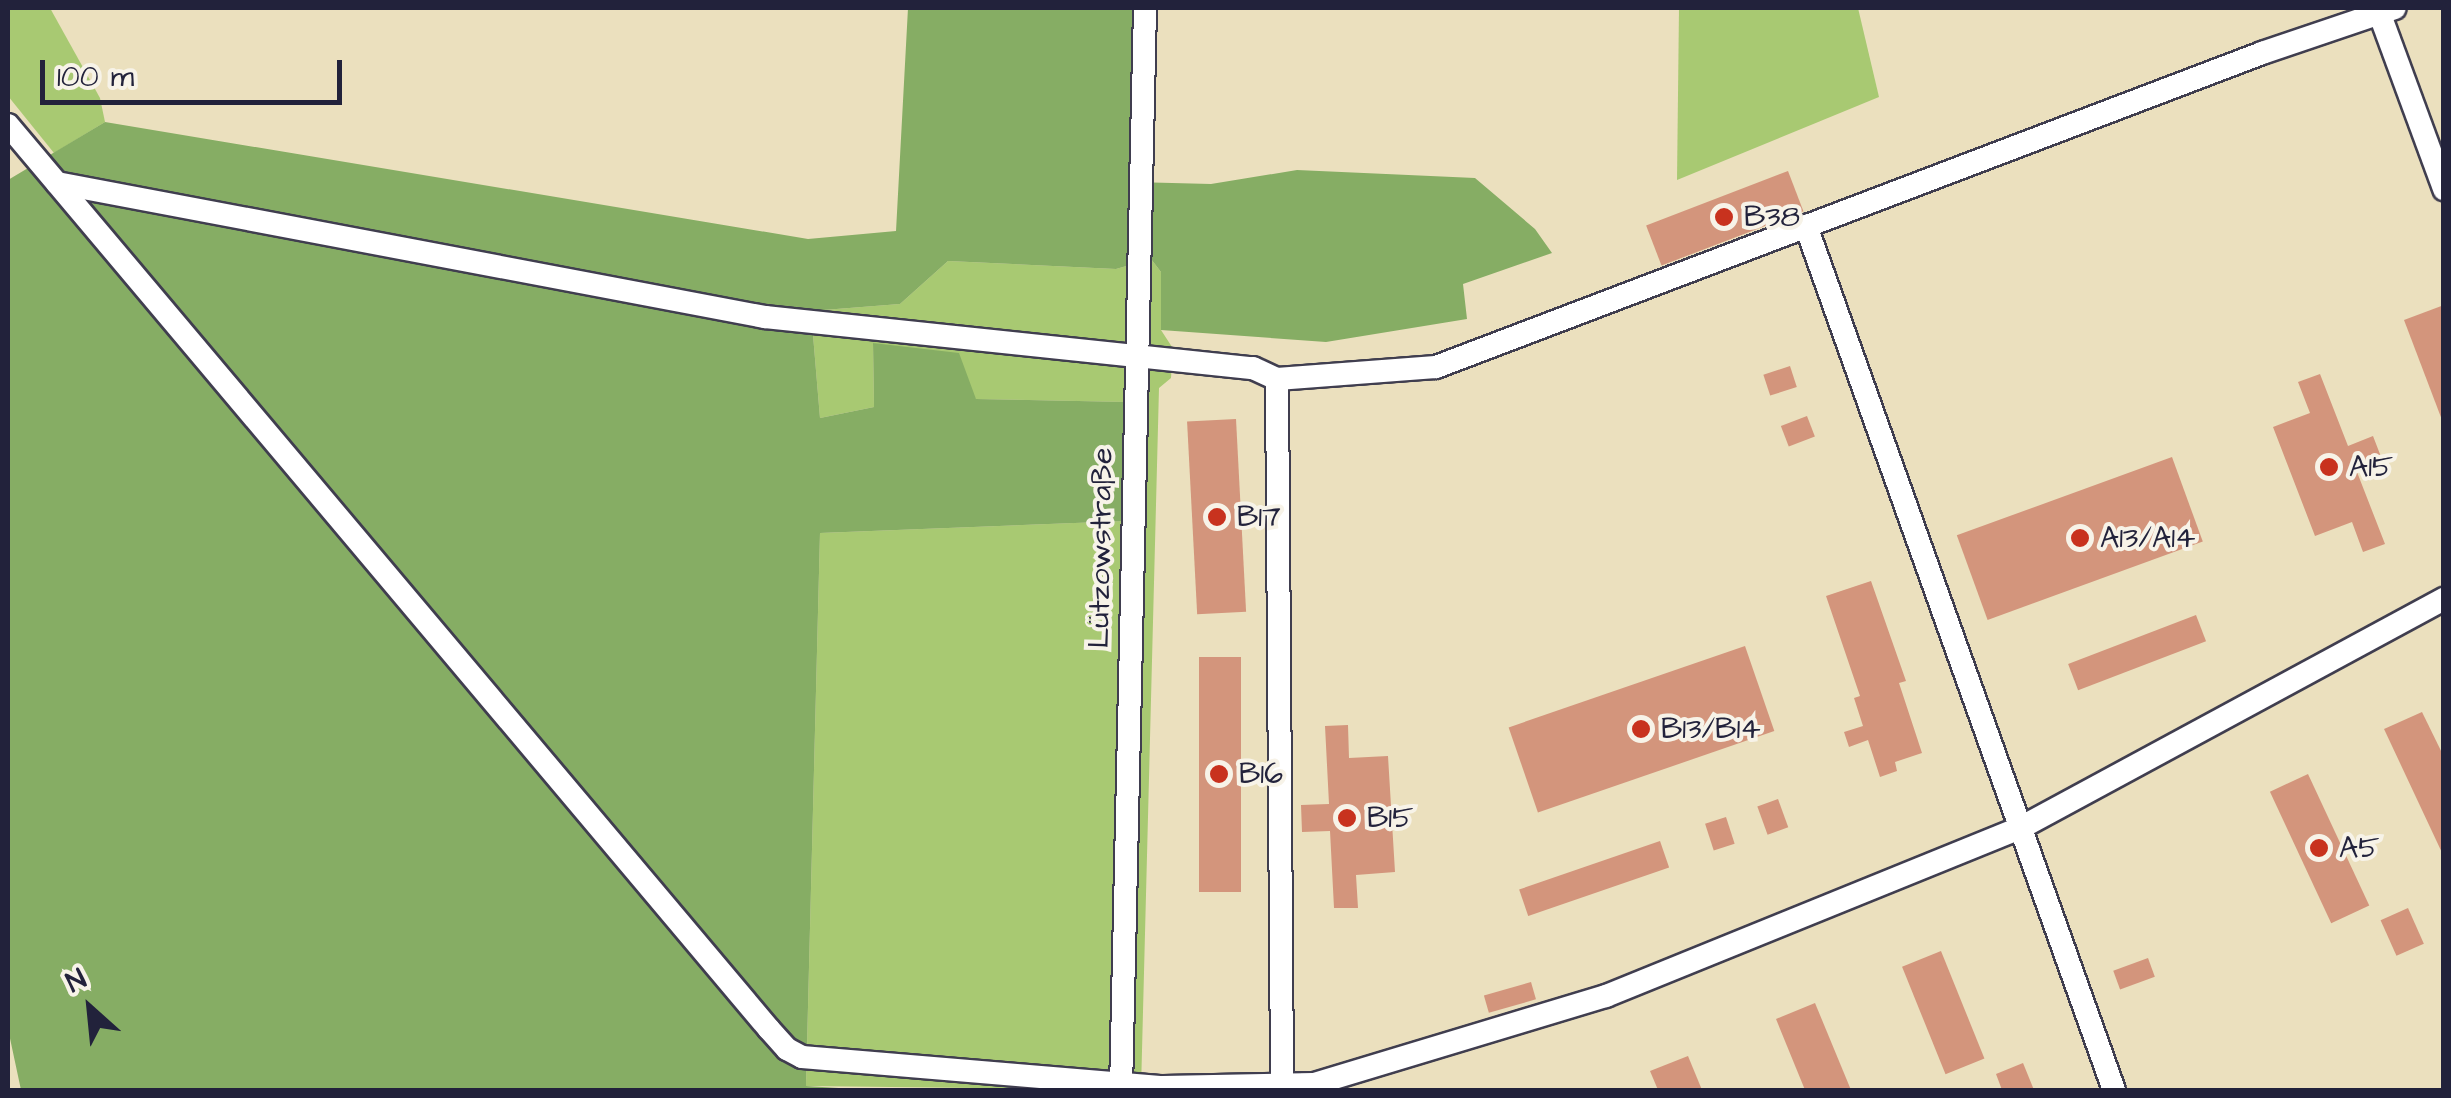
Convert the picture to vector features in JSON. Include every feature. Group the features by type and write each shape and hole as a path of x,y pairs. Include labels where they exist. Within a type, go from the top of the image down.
{"street":[{"name":"Lützowstraße","path":"1122,1088 1145,8"},
{"path":"57,183 765,317 1252,368 1277,379 1436,367 2387,10 2444,190"},
{"path":"8,126 787,1050 802,1057 1122,1088 1315,1087 1606,996 2022,826 2444,598"},
{"path":"1806,226 2114,1090"},
{"path":"1277,379 1282,1086"}],"green space":[{"path":"8,8 50,8 100,98 105,122 54,153 8,96"},
{"path":"908,8 1134,8 1133,182 1211,184 1297,170 1475,178 1535,229 1552,253 1463,284 1467,319 1326,342 1161,330 1161,272 1151,259 1116,269 948,261 900,304 811,311 820,418 874,407 873,343 959,353 976,399 1128,402 1127,521 820,533 806,1086 871,1090 21,1090 8,1029 8,180 105,122 808,239 896,231"},
{"path":"1679,8 1858,8 1879,97 1677,180"},
{"path":"1151,259 1161,272 1161,330 1172,347 1172,362 1171,378 1159,388 1141,1090 806,1086 820,533 1126,521 1127,402 976,399 873,343 874,407 820,418 811,311 900,304 948,261 1116,269"}],"building":[{"name":"B38","path":"1788,171 1803,211 1662,266 1646,225"},
{"path":"2444,305 2444,419 2442,420 2404,320"},
{"path":"1790,366 1797,387 1770,396 1763,375"},
{"name":"A15","path":"2320,374 2348,446 2373,436 2383,462 2357,472 2385,544 2363,552 2352,522 2315,536 2273,427 2310,413 2298,382"},
{"path":"1807,416 1815,437 1789,447 1781,426"},
{"name":"B17","path":"1236,419 1246,612 1197,614 1187,422"},
{"name":"A13/A14","path":"2172,457 2203,542 1988,620 1957,535"},
{"path":"1871,581 1906,681 1899,683 1922,753 1895,762 1897,771 1880,777 1868,740 1849,747 1844,732 1863,726 1854,698 1860,696 1826,596"},
{"path":"2196,615 2206,641 2078,690 2068,664"},
{"name":"B13/B14","path":"1745,646 1774,731 1538,812 1509,727"},
{"name":"B16","path":"1199,657 1241,657 1241,892 1199,892"},
{"path":"2422,712 2444,757 2444,857 2384,729"},
{"name":"B15","path":"1348,725 1349,758 1388,756 1395,872 1356,875 1358,908 1334,908 1330,831 1302,832 1301,805 1329,804 1325,726"},
{"name":"A5","path":"2308,774 2369,905 2331,923 2270,792"},
{"path":"1778,799 1788,827 1768,835 1757,807"},
{"path":"1726,817 1735,844 1714,850 1705,824"},
{"path":"1660,841 1669,867 1528,916 1519,890"},
{"path":"2408,908 2424,944 2396,956 2381,920"},
{"path":"1941,951 1984,1059 1946,1074 1902,967"},
{"path":"2148,958 2155,977 2120,989 2113,971"},
{"path":"1531,982 1536,999 1489,1013 1484,996"},
{"path":"1815,1003 1851,1090 1805,1090 1776,1019"},
{"path":"1688,1056 1702,1090 1658,1090 1650,1071"},
{"path":"2023,1063 2034,1090 2002,1090 1996,1074"}],"place":[{"name":"B38","path":"1724,217"},
{"name":"A15","path":"2329,467"},
{"name":"B17","path":"1217,517"},
{"name":"A13/A14","path":"2080,538"},
{"name":"B13/B14","path":"1641,729"},
{"name":"B16","path":"1219,774"},
{"name":"B15","path":"1347,818"},
{"name":"A5","path":"2319,848"}]}
